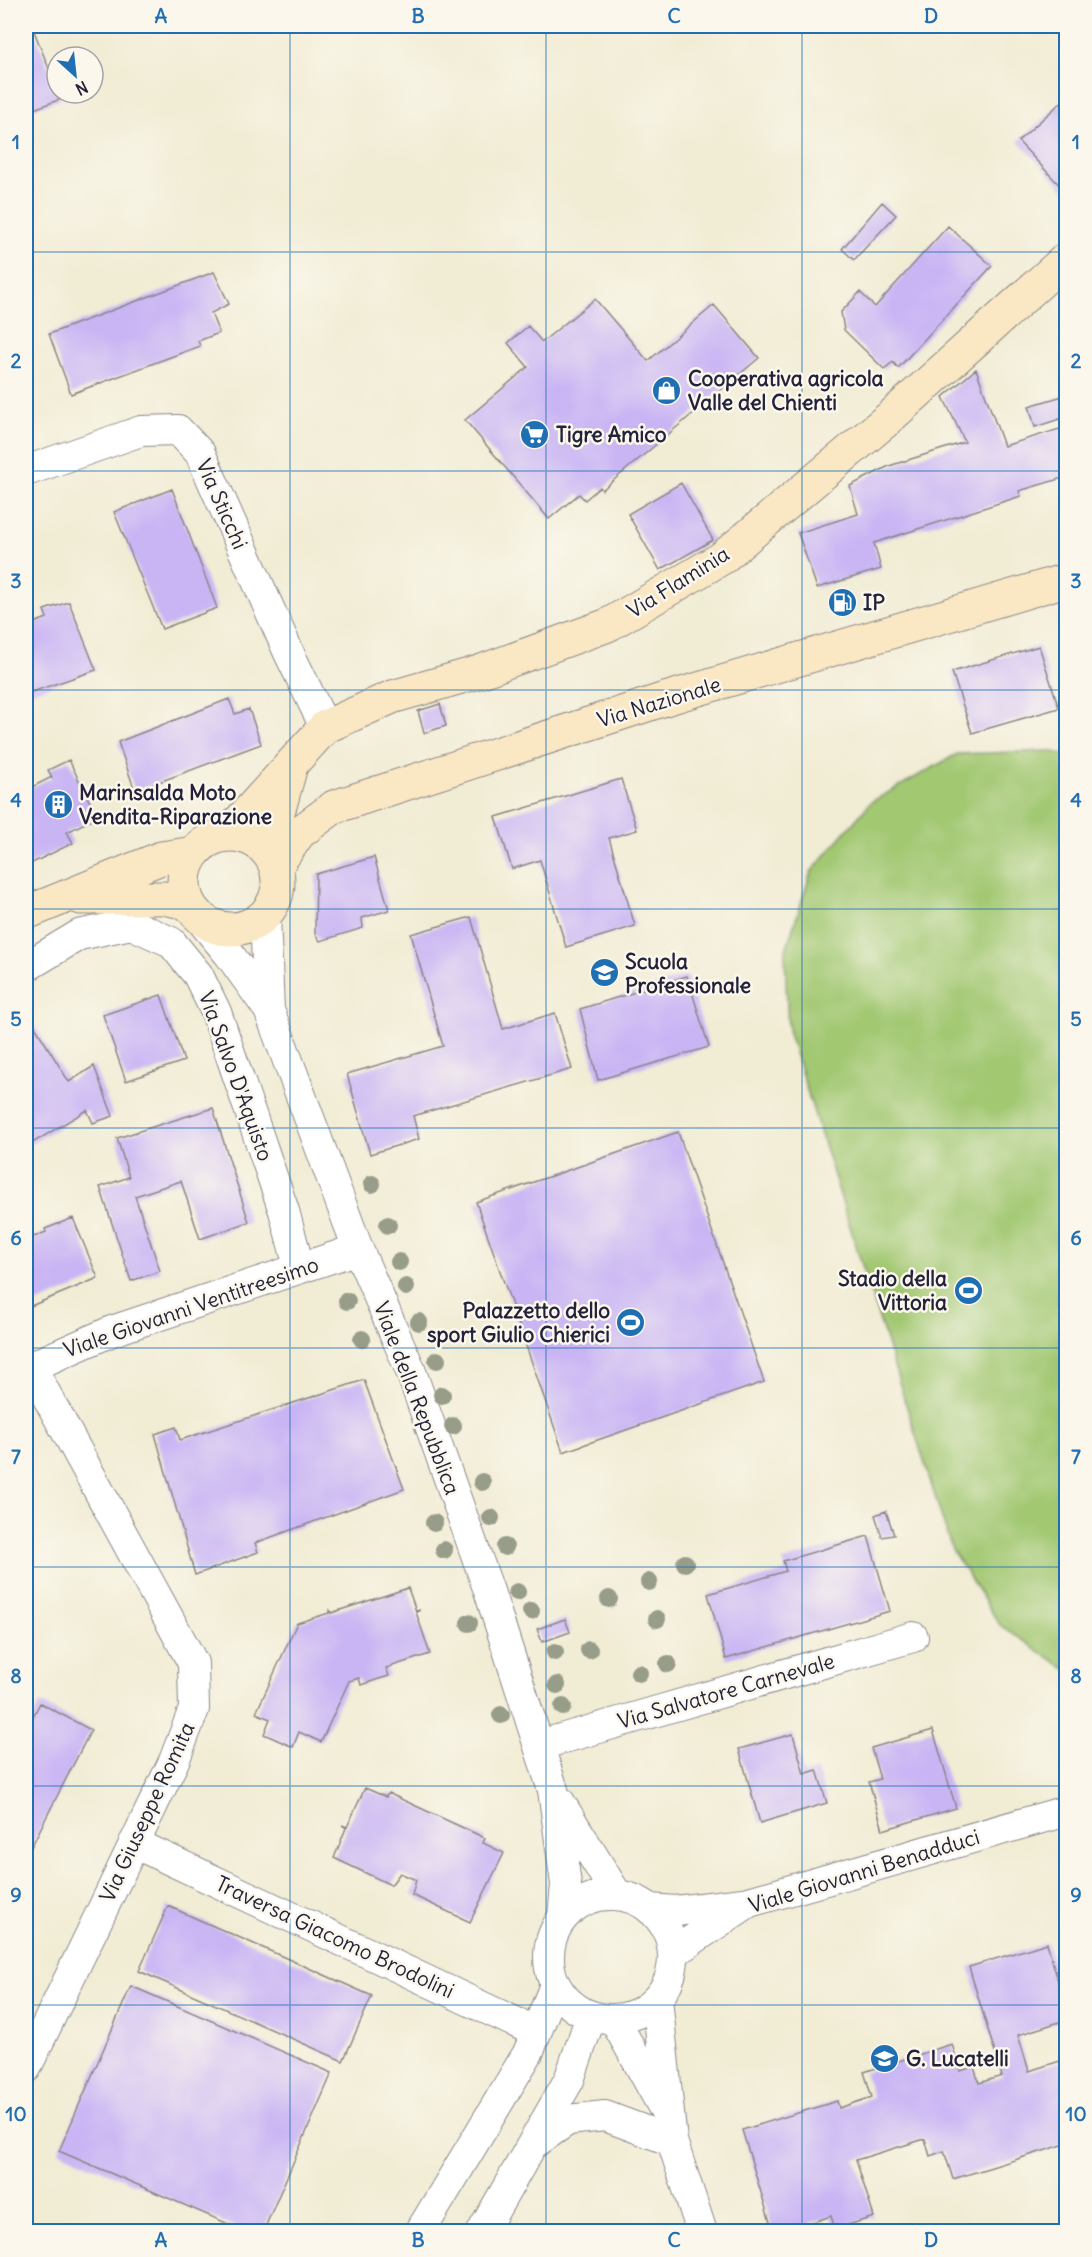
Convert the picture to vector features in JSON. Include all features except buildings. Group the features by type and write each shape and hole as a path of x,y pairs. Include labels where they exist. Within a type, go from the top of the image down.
{"main road":[{"name":"Via Flaminia","path":"227,835 325,727 392,697 479,672 608,624 722,558 888,419 1066,259"},
{"name":"Via Nazionale","path":"272,859 299,833 333,807 665,699 1066,580"},
{"name":"Via Flaminia","path":"272,859 292,765"},
{"path":"64,898 164,898 194,911 216,928 234,930 250,926 265,916 277,893 272,859 256,842 242,836 227,835 203,844 194,853 184,877 194,911"},
{"path":"26,914 161,858 194,853"}],"street":[{"name":"Via Sticchi","path":"26,471 141,431 178,430 200,453 284,642 325,727"},
{"name":"Viale della Repubblica","path":"194,911 229,954 269,1010 358,1249 410,1370 540,1745 553,1790 566,1884 562,1918"},
{"name":"Viale della Repubblica","path":"265,916 269,1010"},
{"name":"Via Salvo D'Aquisto","path":"26,967 79,935 131,924 171,942 198,975 216,1012 284,1211 299,1267"},
{"name":"Viale Giovanni Ventitreesimo","path":"28,1367 112,1331 358,1249"},
{"name":"Via Giuseppe Romita","path":"26,2068 174,1761 194,1709 193,1663 28,1367"},
{"name":"Via Salvatore Carnevale","path":"540,1745 913,1637"},
{"name":"Viale della Repubblica","path":"553,1790 617,1895"},
{"name":"Viale Giovanni Benadduci","path":"673,1953 749,1902 1066,1810"},
{"name":"Traversa Giacomo Brodolini","path":"134,1843 536,2032"},
{"path":"617,1895 635,1900 650,1909 662,1922 673,1953 666,1985 657,1999 645,2009 603,2018 576,2009 564,1999 549,1969 549,1950 553,1933 562,1918 578,1904 597,1897 617,1895"},
{"path":"650,1909 675,1911 749,1902"},
{"path":"420,2232 528,2053 555,1985"},
{"path":"657,1999 670,2128 702,2232"},
{"path":"603,2018 670,2128"},
{"path":"482,2232 536,2142 603,2018"},
{"path":"536,2142 568,2120 605,2116 670,2128"}],"green space":[{"name":"Stadio della Vittoria","path":"1049,751 1066,755 1066,1669 1000,1625 952,1550 788,1030 785,953 811,872 871,802 957,754"}],"place":[{"name":"Cooperativa agricola Valle del Chienti","path":"667,390"},
{"name":"Tigre Amico","path":"535,434"},
{"name":"IP","path":"842,602"},
{"name":"Marinsalda Moto Vendita-Riparazione","path":"58,804"},
{"name":"Scuola Professionale","path":"604,973"},
{"name":"Stadio della Vittoria","path":"968,1290"},
{"name":"Palazzetto dello sport Giulio Chierici","path":"631,1322"},
{"name":"G. Lucatelli","path":"885,2058"}]}
